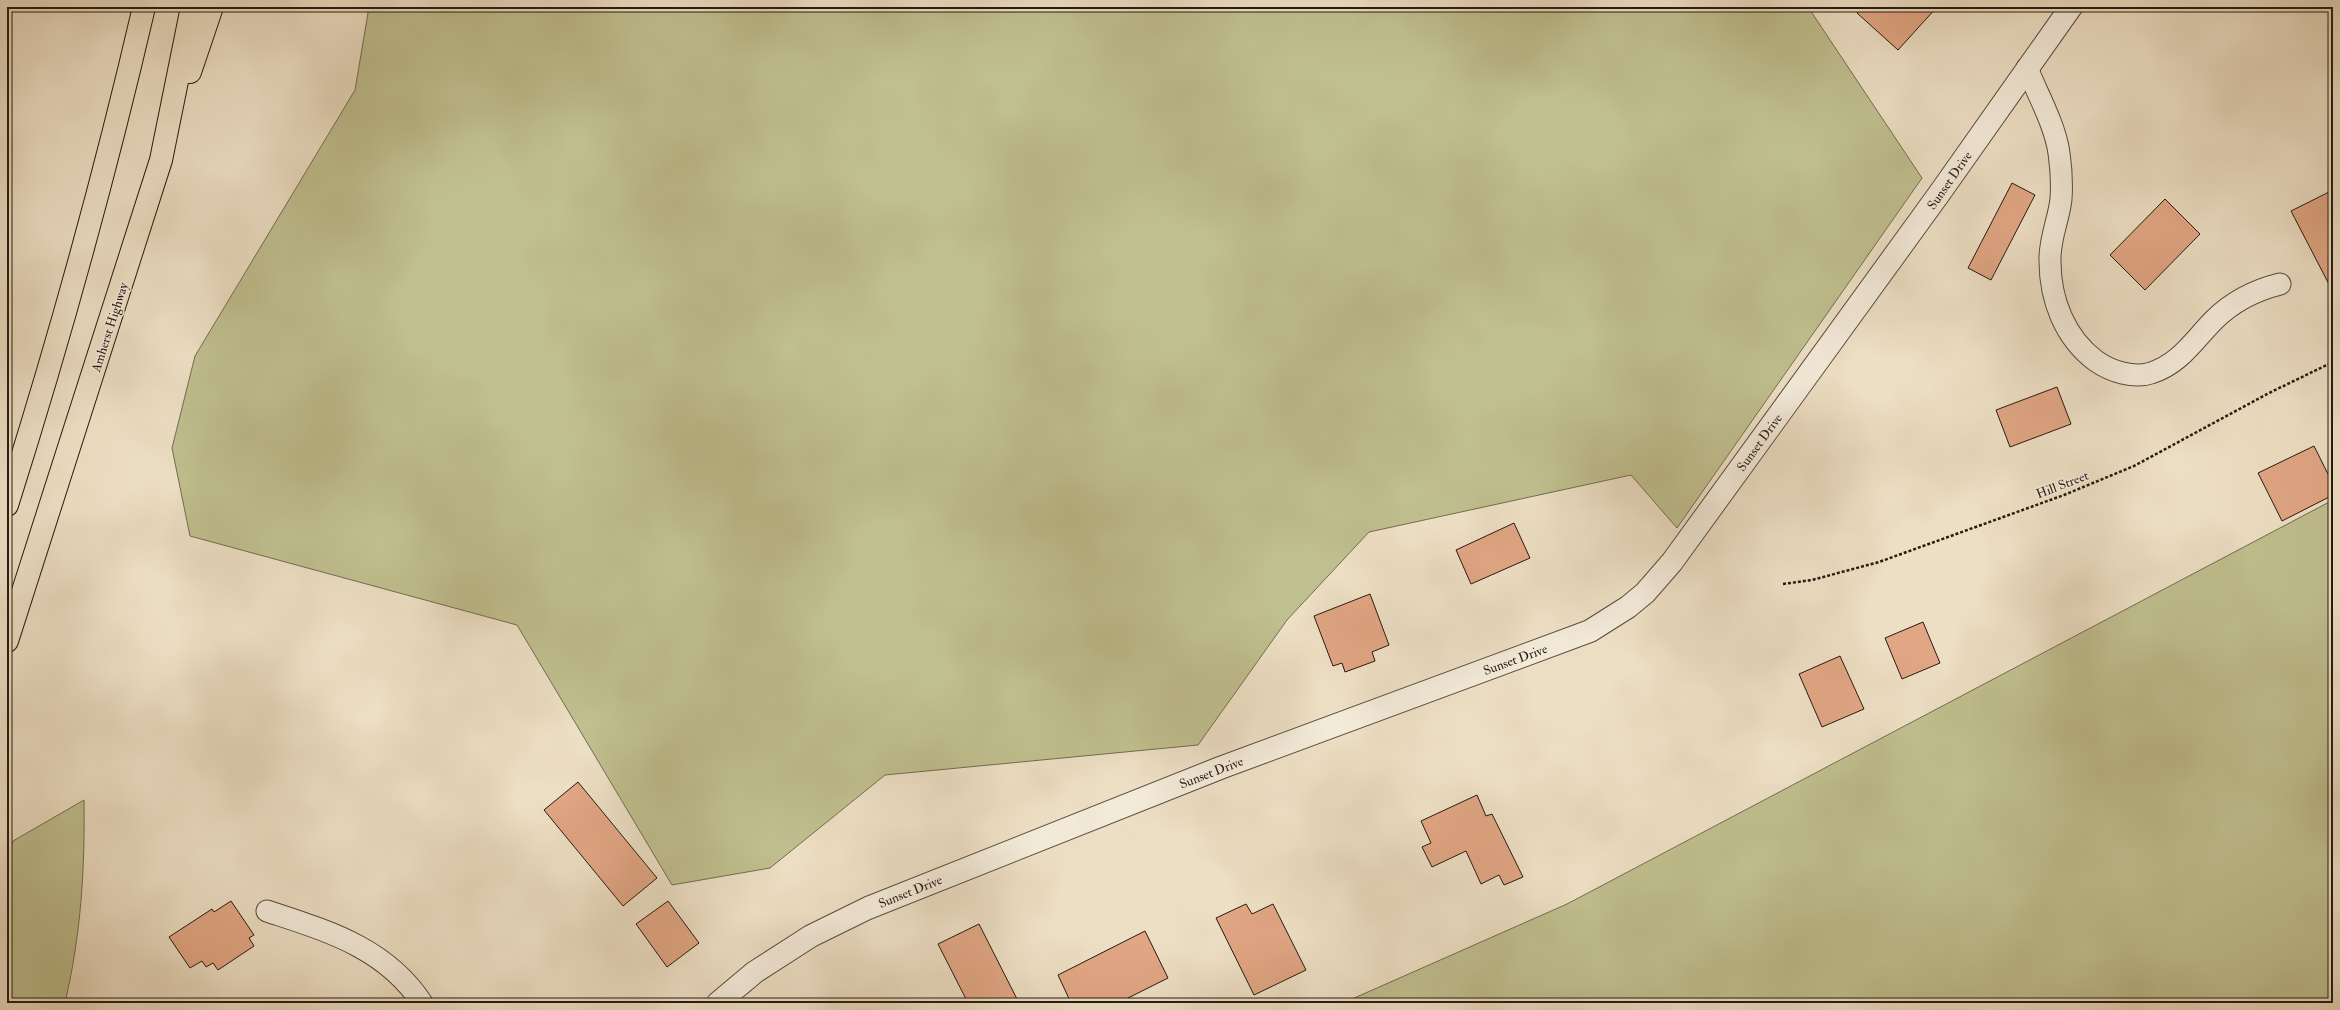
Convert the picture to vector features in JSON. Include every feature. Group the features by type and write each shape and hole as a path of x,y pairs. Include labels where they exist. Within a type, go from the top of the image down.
{"highway":[{"path":"7,505 46,382 116,126 144,7"},
{"name":"Amherst Highway","path":"7,641 161,160 192,7"},
{"path":"161,160 212,7"}],"street":[{"name":"Sunset Drive","path":"718,1003 755,972 811,936 868,908 1220,768 1590,631 1628,607 1645,592 1672,562 1939,194 2071,7"}],"lane":[{"path":"2027,68 2053,131 2059,152 2061,198 2049,260 2052,292 2063,322 2082,351 2103,367 2128,375 2150,374 2176,360 2194,345 2215,320 2236,302 2267,287 2280,284"},
{"path":"267,911 324,930 371,952 399,974 422,1003"}],"path":[{"name":"Hill Street","path":"1783,584 1812,580 1879,562 2064,495 2134,466 2269,393 2333,362"}],"shaded area":[{"path":"369,7 1808,7 1922,178 1677,528 1631,475 1369,532 1287,620 1198,745 885,775 770,868 672,885 517,625 190,536 172,448 195,356 355,90"},
{"path":"2333,500 2333,1003 1343,1003 1567,904"},
{"path":"84,800 84,852 81,902 75,952 65,1003 7,1003 7,856 13,841"}],"building":[{"path":"1862,7 1937,7 1898,50 1857,13"},
{"path":"2012,183 2035,195 1991,280 1968,268"},
{"path":"2333,190 2333,292 2291,211"},
{"path":"2165,199 2200,234 2145,290 2110,255"},
{"path":"2057,387 2071,424 2010,447 1996,410"},
{"path":"2314,446 2333,484 2333,495 2282,521 2258,473"},
{"path":"1514,523 1530,558 1471,584 1456,550"},
{"path":"1370,594 1389,645 1372,652 1375,661 1345,672 1342,663 1333,666 1314,616"},
{"path":"1923,622 1940,663 1902,679 1885,638"},
{"path":"1840,656 1864,709 1822,727 1799,674"},
{"path":"578,782 657,878 623,906 544,810"},
{"path":"1477,795 1486,816 1492,814 1523,877 1504,885 1499,875 1481,884 1466,851 1432,867 1422,847 1431,843 1421,821"},
{"path":"231,901 254,935 249,938 254,946 218,970 213,963 206,967 202,961 190,968 169,937 212,909 214,912"},
{"path":"668,901 699,943 667,967 636,924"},
{"path":"1246,904 1252,914 1273,904 1306,970 1254,995 1216,918"},
{"path":"979,924 1018,1001 1013,1003 968,1003 938,944"},
{"path":"1145,931 1168,978 1118,1003 1071,1003 1058,975"}]}
